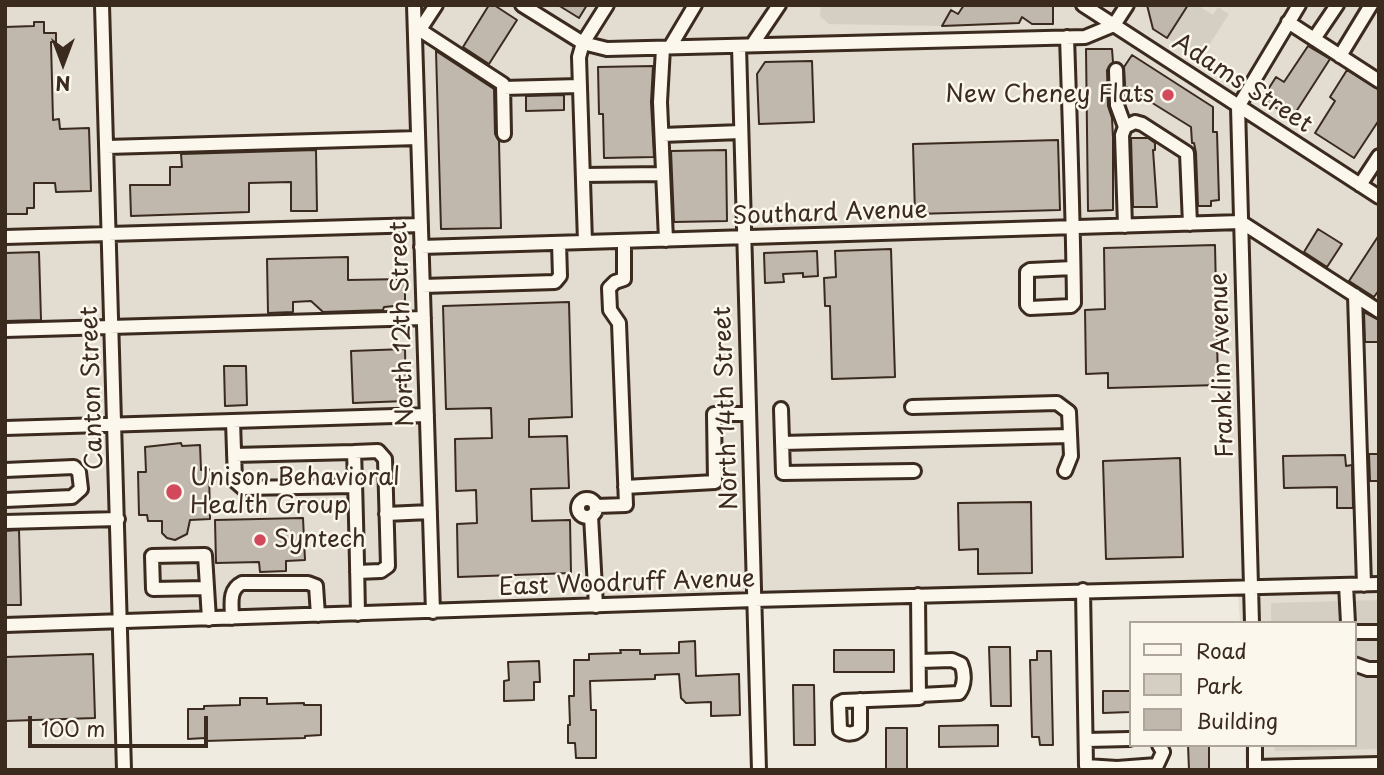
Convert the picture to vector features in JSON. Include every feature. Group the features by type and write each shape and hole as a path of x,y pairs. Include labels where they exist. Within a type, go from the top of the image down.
{"street":[{"name":"Canton Street","path":"102,5 124,770"},
{"name":"North 12th Street","path":"414,5 418,33 418,138 432,612"},
{"path":"436,5 418,33 503,83 504,134"},
{"path":"522,5 583,43 607,49 1085,37 1114,25 1126,5"},
{"path":"585,242 579,57 583,43 607,5"},
{"path":"666,240 660,102 666,48 695,5"},
{"path":"746,46 779,5"},
{"name":"Adams Street","path":"1083,5 1379,197"},
{"path":"1238,107 1299,5"},
{"path":"1314,40 1338,5"},
{"path":"1339,56 1371,5"},
{"path":"1288,22 1379,81"},
{"path":"1067,37 1074,303 1071,306 1027,305 1027,272 1073,268"},
{"name":"North 14th Street","path":"746,46 741,132 759,770"},
{"path":"1116,71 1117,105 1125,127"},
{"path":"503,88 580,86"},
{"name":"Franklin Avenue","path":"1238,107 1252,621"},
{"path":"1125,226 1122,135 1125,127 1132,122 1140,122 1186,153 1190,224"},
{"path":"663,135 741,132"},
{"path":"107,147 418,138"},
{"path":"1360,185 1379,156"},
{"path":"583,174 663,174"},
{"path":"1241,222 1379,311"},
{"name":"Southard Avenue","path":"421,247 1241,222"},
{"path":"5,237 421,225"},
{"path":"596,606 594,511 626,505 619,323 610,310 609,288 624,279 624,241"},
{"path":"423,286 555,282 560,276 559,243"},
{"path":"1355,295 1364,585"},
{"path":"5,330 424,318"},
{"path":"912,407 1057,403 1069,412 1071,456 1065,471"},
{"path":"780,409 783,473 914,471"},
{"path":"625,487 715,482 714,414 749,414"},
{"path":"5,428 427,415"},
{"path":"233,421 235,481 243,488 355,486"},
{"path":"782,443 1070,436"},
{"path":"234,455 379,451 383,454 386,570 357,572"},
{"path":"354,452 358,614"},
{"path":"5,470 74,467 79,472 80,489 72,497 5,500"},
{"path":"386,514 430,512"},
{"path":"5,522 118,519"},
{"path":"206,588 153,589 152,556 205,555 209,619"},
{"path":"232,618 232,592 242,583 308,583 316,586 318,615"},
{"name":"East Woodruff Avenue","path":"5,625 1083,590 1379,584"},
{"path":"1346,585 1348,621"},
{"path":"1083,590 1086,766 1107,768 1157,765 1163,752 1160,747"},
{"path":"918,595 920,695"},
{"path":"1356,632 1379,632"},
{"path":"860,701 914,699 920,695 959,693 963,684 961,664 957,661 920,662"},
{"path":"1356,665 1379,669"},
{"path":"1086,740 1128,739"},
{"path":"1255,747 1255,768 1379,764"}],"shaded area":[{"path":"5,5 1379,5 1379,759 1245,762 1245,747 1356,747 1356,621 1240,621 1238,592 127,628 130,770 5,770"}],"green space":[{"path":"821,5 954,5 942,26 829,24 820,16"},
{"path":"1188,5 1197,5 1213,15 1218,7 1229,14 1200,59 1167,38"},
{"path":"1379,600 1379,749 1275,751 1274,747 1356,747 1356,621 1271,621 1271,603"}],"building":[{"path":"489,5 494,5 517,20 489,64 463,47"},
{"path":"558,5 587,5 579,18"},
{"path":"964,5 1053,5 1053,24 1032,24 1022,17 1019,23 942,26 951,10 958,14"},
{"path":"1147,5 1188,5 1167,38 1153,29"},
{"path":"34,22 44,22 44,33 56,33 56,42 51,42 53,120 59,119 60,129 89,128 91,191 56,192 55,183 34,183 34,208 27,208 27,214 5,214 5,27 34,26"},
{"path":"1308,46 1330,59 1292,118 1262,99 1276,77 1284,82"},
{"path":"1086,49 1112,49 1113,62 1107,70 1108,106 1113,138 1113,210 1088,211"},
{"path":"436,51 494,89 495,134 499,141 501,228 441,229"},
{"path":"1132,55 1213,107 1213,132 1217,132 1219,200 1211,201 1211,206 1198,206 1196,153 1191,127 1125,86 1124,67"},
{"path":"812,61 814,122 759,124 757,74 765,62"},
{"path":"653,66 651,102 654,157 604,158 598,67"},
{"path":"1347,70 1379,90 1379,120 1354,158 1315,133 1335,101 1330,97"},
{"path":"564,95 564,110 526,111 526,96"},
{"path":"1131,138 1148,138 1155,143 1153,150 1157,207 1133,207"},
{"path":"1058,140 1060,210 915,214 913,144"},
{"path":"316,150 317,211 291,211 291,182 249,183 249,212 131,216 130,185 170,185 170,167 182,167 181,154"},
{"path":"726,150 727,221 674,222 671,151"},
{"path":"1318,229 1342,244 1327,267 1304,252"},
{"path":"1379,235 1379,290 1374,297 1349,281"},
{"path":"1215,245 1218,385 1108,388 1108,373 1086,374 1085,310 1105,309 1104,248"},
{"path":"891,249 895,377 832,379 830,306 825,306 824,278 836,277 835,251"},
{"path":"817,251 818,276 803,277 803,273 783,274 784,282 765,283 764,253"},
{"path":"39,252 41,320 5,321 5,253"},
{"path":"348,257 348,280 405,279 405,305 384,307 383,310 323,312 311,301 293,302 293,312 268,313 267,259"},
{"path":"569,302 572,417 529,419 529,437 567,436 569,488 531,489 532,521 570,520 571,573 458,577 457,524 477,523 476,490 456,491 455,439 492,438 491,408 446,409 443,306"},
{"path":"1364,312 1379,320 1379,342 1365,342"},
{"path":"405,349 406,401 353,403 351,351"},
{"path":"224,366 246,366 247,405 225,406"},
{"name":"Unison Behavioral Health Group","path":"181,443 182,446 200,445 201,470 209,469 210,519 190,520 187,534 175,540 162,533 162,521 148,521 147,515 139,515 138,472 146,472 145,447"},
{"path":"1369,454 1379,454 1379,481 1370,481"},
{"path":"1345,455 1346,466 1352,465 1353,508 1337,508 1337,487 1284,488 1283,456"},
{"path":"1180,458 1183,557 1106,559 1103,461"},
{"path":"1031,502 1032,573 978,574 978,549 959,550 958,503"},
{"name":"Syntech","path":"303,518 305,560 286,561 286,571 260,572 259,562 216,563 215,520"},
{"path":"19,530 21,605 5,605 5,531"},
{"path":"695,641 696,676 739,674 740,715 711,716 711,702 686,703 681,698 679,674 655,675 655,679 590,681 591,710 596,710 596,758 576,758 575,743 568,743 569,696 574,696 574,660 589,660 589,654 621,653 620,650 640,650 640,654 679,653 679,642"},
{"path":"989,647 1010,647 1011,706 991,706"},
{"path":"834,650 894,650 894,672 834,672"},
{"path":"1037,651 1051,651 1053,745 1040,745 1039,737 1032,737 1030,660 1037,660"},
{"path":"93,654 95,718 5,721 5,657"},
{"path":"539,661 540,682 534,682 534,700 504,701 504,681 509,680 508,662"},
{"path":"793,685 814,685 815,745 794,745"},
{"path":"1103,691 1128,691 1128,712 1103,713"},
{"path":"240,698 267,698 267,704 321,705 321,735 305,738 205,741 205,738 188,739 188,709 240,705"},
{"path":"998,725 998,746 939,747 939,726"},
{"path":"886,728 907,728 907,770 886,770"},
{"path":"1188,747 1209,747 1209,770 1189,770"}],"place":[{"name":"New Cheney Flats","path":"1168,95"},
{"name":"Unison Behavioral Health Group","path":"174,492"},
{"name":"Syntech","path":"260,540"}]}
